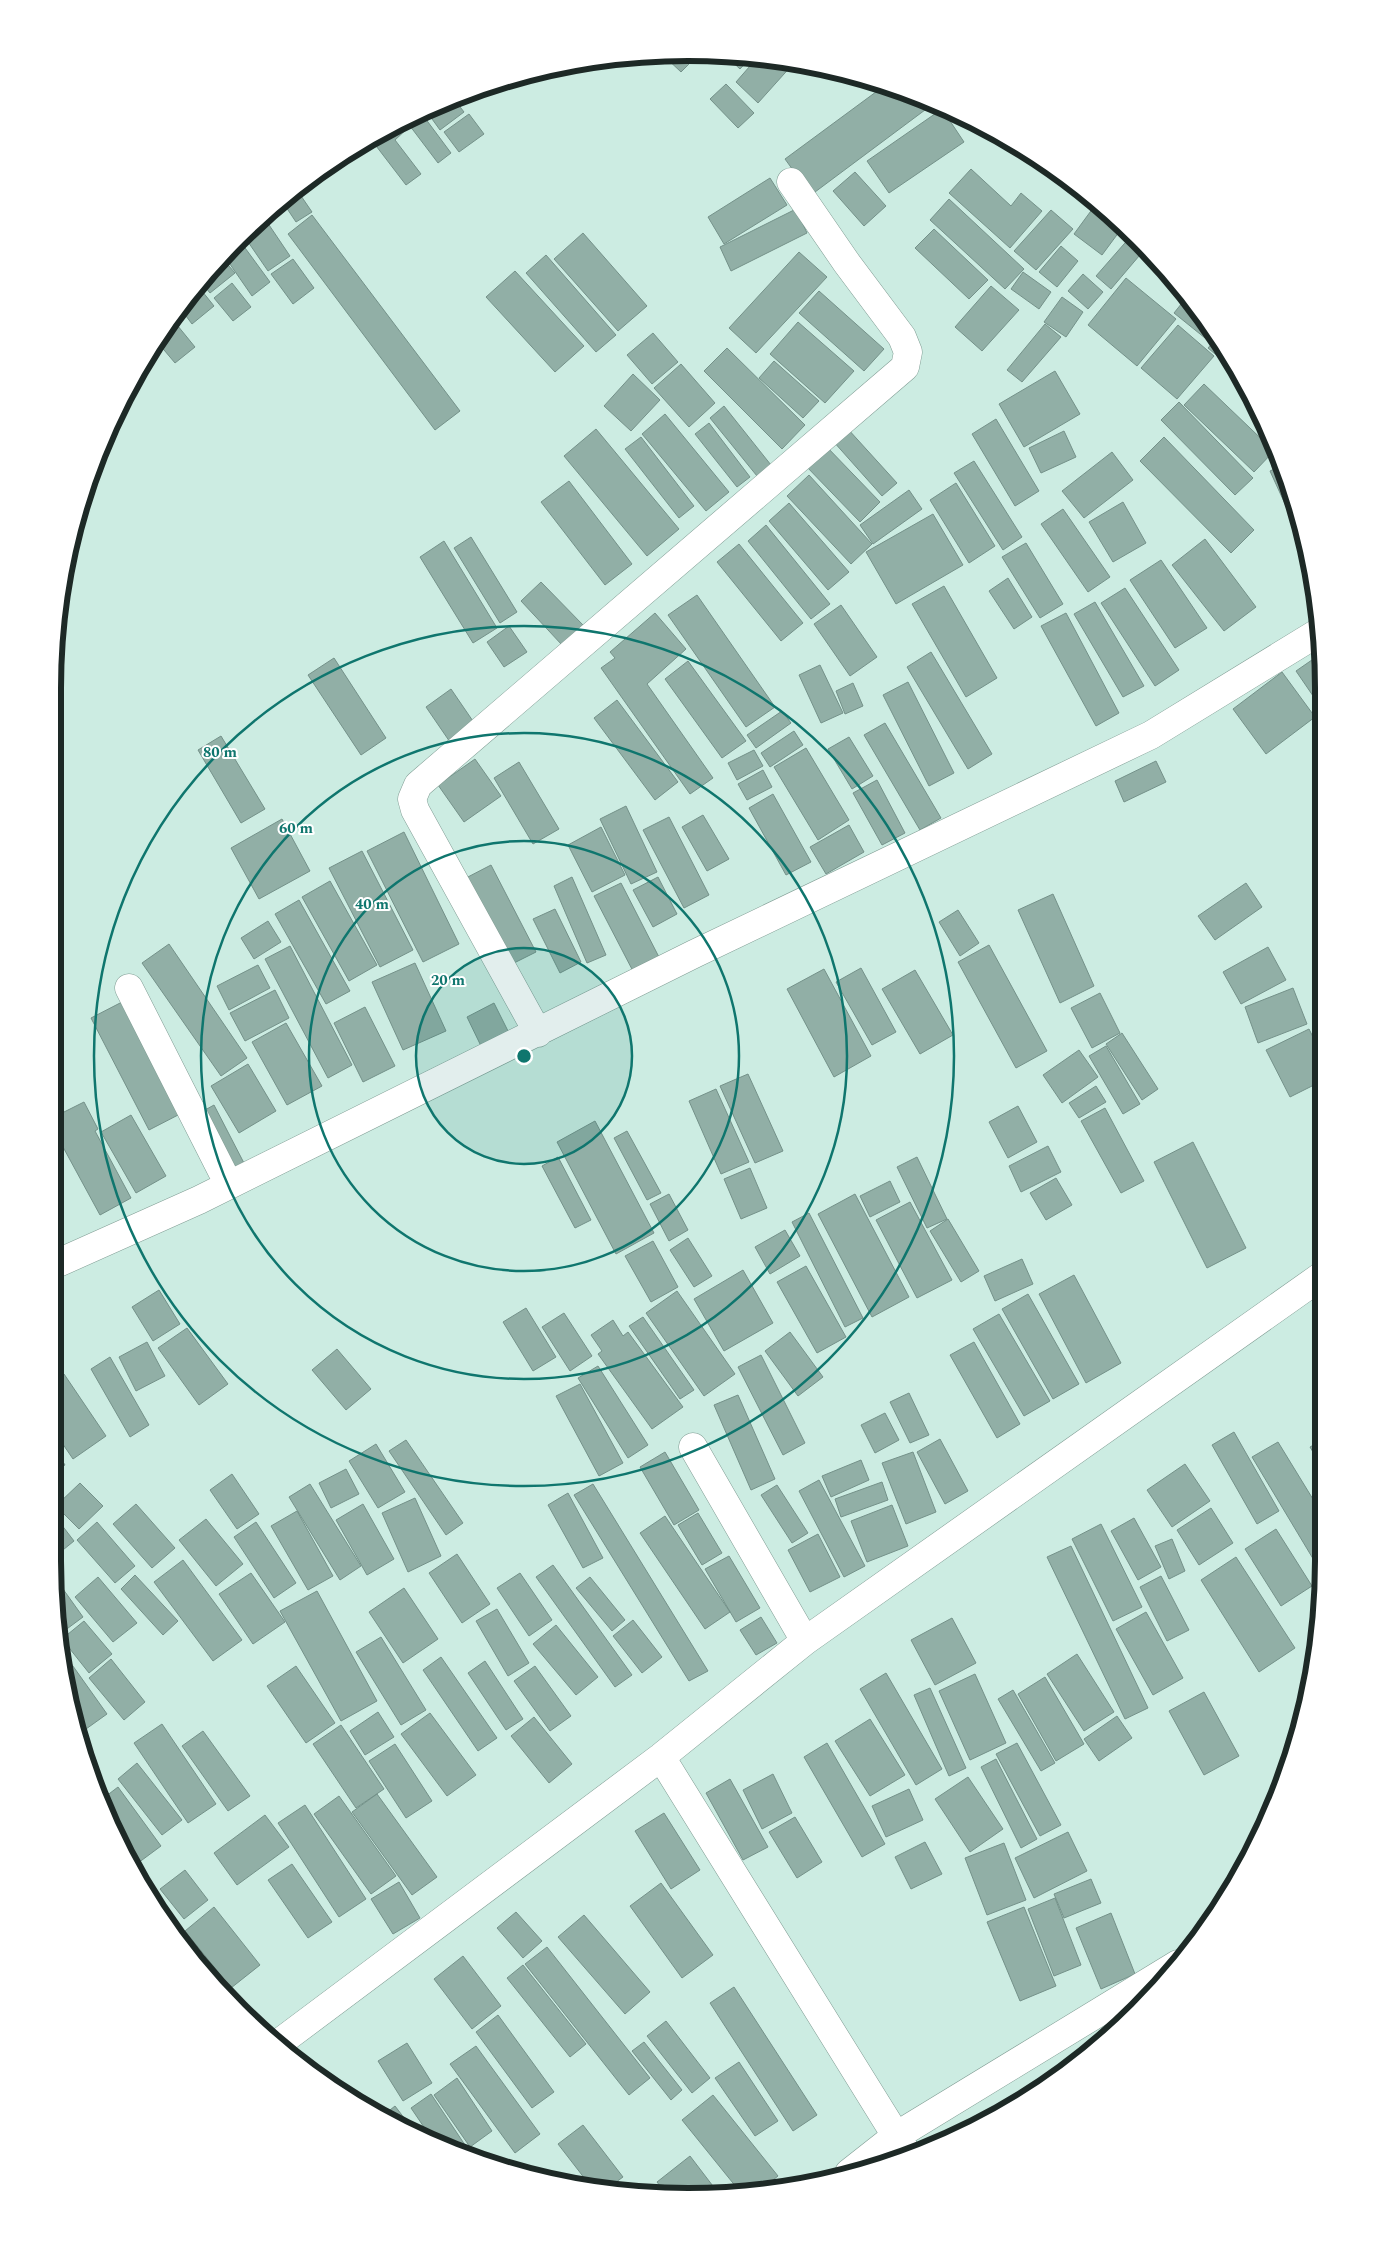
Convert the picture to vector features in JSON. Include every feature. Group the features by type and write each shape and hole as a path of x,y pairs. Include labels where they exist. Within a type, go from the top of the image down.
{"street":[{"path":"538,1033 414,810 412,799 418,785 905,367 908,352 902,337 846,262 791,182"},
{"path":"61,1261 229,1185 694,954 1152,735 1312,636"},
{"path":"129,988 229,1185"},
{"path":"284,2039 661,1757 805,1641 1315,1282"},
{"path":"693,1447 805,1641"},
{"path":"661,1757 902,2146"},
{"path":"882,2156 902,2146 1153,1981"}],"building":[{"path":"692,61 681,72 670,62"},
{"path":"734,64 744,64 740,69"},
{"path":"751,65 788,70 758,103 736,82"},
{"path":"726,84 754,113 738,128 710,99"},
{"path":"877,91 927,109 811,195 785,159"},
{"path":"459,105 464,112 440,130 431,117"},
{"path":"936,113 948,118 964,142 889,193 867,161"},
{"path":"469,114 484,134 459,152 444,132"},
{"path":"426,119 451,153 438,163 410,126"},
{"path":"409,127 395,140 421,174 406,185 375,145"},
{"path":"971,169 1011,206 1021,193 1042,211 1010,248 949,193"},
{"path":"855,172 886,206 864,226 833,191"},
{"path":"770,178 787,205 724,244 708,217"},
{"path":"301,195 312,212 296,222 286,207"},
{"path":"949,199 1024,269 1005,289 930,220"},
{"path":"796,209 807,233 731,271 720,247"},
{"path":"1092,209 1118,233 1102,255 1074,234"},
{"path":"1051,210 1073,229 1036,270 1014,251"},
{"path":"312,215 460,411 435,430 288,234"},
{"path":"268,223 290,256 268,271 248,242"},
{"path":"934,229 988,280 969,299 915,248"},
{"path":"583,233 647,306 618,331 554,259"},
{"path":"1127,241 1140,255 1111,289 1096,276"},
{"path":"244,246 270,282 252,296 229,262"},
{"path":"1061,246 1078,261 1057,287 1039,272"},
{"path":"799,252 827,277 756,353 729,328"},
{"path":"546,255 616,335 596,352 526,273"},
{"path":"293,259 314,288 293,304 271,274"},
{"path":"227,264 235,273 210,293 206,288"},
{"path":"515,271 584,346 555,372 486,297"},
{"path":"1023,272 1051,292 1039,309 1011,289"},
{"path":"1083,274 1103,292 1088,309 1068,291"},
{"path":"1126,278 1176,319 1137,366 1088,325"},
{"path":"232,283 251,307 233,321 214,298"},
{"path":"991,286 1019,310 982,351 955,327"},
{"path":"819,291 884,349 864,371 799,313"},
{"path":"203,292 214,306 192,324 185,315"},
{"path":"1062,297 1083,312 1066,337 1044,322"},
{"path":"1182,303 1206,336 1205,338 1174,313"},
{"path":"798,322 854,371 825,403 770,354"},
{"path":"1045,324 1061,337 1022,382 1007,370"},
{"path":"177,325 195,347 175,363 162,348"},
{"path":"1178,325 1214,356 1177,399 1141,368"},
{"path":"653,333 678,362 652,384 627,355"},
{"path":"1212,344 1221,359 1208,348"},
{"path":"727,348 805,425 782,449 704,371"},
{"path":"774,361 819,401 803,418 759,378"},
{"path":"681,364 715,403 689,427 654,388"},
{"path":"1055,371 1080,414 1024,447 999,404"},
{"path":"633,374 660,400 631,431 604,406"},
{"path":"1204,384 1264,441 1270,456 1254,472 1184,405"},
{"path":"1179,402 1253,478 1235,495 1161,420"},
{"path":"724,406 771,465 757,476 710,418"},
{"path":"665,414 729,492 706,511 642,434"},
{"path":"996,419 1039,491 1015,506 972,434"},
{"path":"709,423 750,477 737,487 695,434"},
{"path":"847,428 897,483 882,496 833,441"},
{"path":"596,429 679,529 647,556 564,456"},
{"path":"1064,431 1076,457 1041,473 1029,448"},
{"path":"641,437 694,506 679,518 625,449"},
{"path":"1164,437 1254,530 1231,553 1140,461"},
{"path":"825,445 880,502 860,522 805,465"},
{"path":"1112,452 1133,480 1084,518 1062,491"},
{"path":"974,461 1022,537 1003,550 954,473"},
{"path":"1275,469 1289,512 1270,471"},
{"path":"809,475 872,544 851,564 787,496"},
{"path":"569,481 632,564 605,585 541,502"},
{"path":"956,483 995,546 969,563 930,500"},
{"path":"909,490 922,509 873,544 860,525"},
{"path":"1123,502 1146,543 1113,562 1089,522"},
{"path":"789,503 849,572 828,590 769,521"},
{"path":"1063,509 1110,577 1088,592 1041,524"},
{"path":"933,514 963,565 896,604 866,552"},
{"path":"766,525 830,604 811,619 748,541"},
{"path":"471,537 517,612 500,623 454,548"},
{"path":"1205,539 1256,607 1224,631 1172,565"},
{"path":"444,541 497,628 473,643 420,557"},
{"path":"1026,543 1063,604 1040,618 1002,557"},
{"path":"739,544 803,623 781,641 717,562"},
{"path":"1161,560 1207,628 1175,648 1130,580"},
{"path":"1008,578 1032,617 1014,629 989,591"},
{"path":"541,582 583,625 562,645 521,601"},
{"path":"944,586 997,678 966,697 912,604"},
{"path":"1125,588 1179,670 1155,686 1101,603"},
{"path":"697,595 775,707 746,727 668,615"},
{"path":"1095,602 1144,686 1123,697 1074,614"},
{"path":"841,605 877,657 850,676 814,624"},
{"path":"655,613 686,649 647,684 713,778 690,794 601,668 615,658 610,652"},
{"path":"1066,613 1119,713 1096,726 1041,626"},
{"path":"509,626 527,652 504,667 487,642"},
{"path":"931,652 992,754 968,769 907,667"},
{"path":"334,658 386,738 361,755 308,675"},
{"path":"1314,659 1315,699 1296,671"},
{"path":"688,661 746,741 722,758 665,679"},
{"path":"820,665 843,713 821,723 799,675"},
{"path":"1282,672 1315,717 1266,754 1233,709"},
{"path":"908,682 954,773 929,786 883,695"},
{"path":"853,683 863,706 845,714 836,691"},
{"path":"451,689 477,727 452,745 426,707"},
{"path":"617,700 678,782 655,800 594,718"},
{"path":"782,711 791,723 756,748 747,735"},
{"path":"885,723 941,818 920,830 864,735"},
{"path":"794,731 803,745 770,767 761,753"},
{"path":"221,736 265,809 241,823 198,750"},
{"path":"849,737 873,776 852,789 828,749"},
{"path":"806,748 849,820 818,840 774,767"},
{"path":"754,750 763,766 737,780 728,763"},
{"path":"475,759 501,796 464,822 438,785"},
{"path":"1156,761 1166,782 1124,802 1115,781"},
{"path":"519,762 559,829 533,844 494,778"},
{"path":"763,770 772,787 747,800 738,784"},
{"path":"877,780 905,833 882,845 853,793"},
{"path":"773,794 811,862 786,875 749,808"},
{"path":"626,806 657,872 631,884 600,819"},
{"path":"703,815 729,859 707,871 682,827"},
{"path":"669,817 709,895 684,908 643,830"},
{"path":"282,819 310,871 259,899 231,848"},
{"path":"849,825 864,852 826,874 810,847"},
{"path":"601,827 625,875 592,892 568,845"},
{"path":"404,832 459,944 423,962 367,851"},
{"path":"362,851 413,950 380,967 329,868"},
{"path":"491,865 536,952 508,966 464,879"},
{"path":"572,877 606,955 587,963 554,886"},
{"path":"658,877 677,914 653,927 633,890"},
{"path":"330,881 377,965 349,981 302,897"},
{"path":"621,883 661,961 635,975 594,896"},
{"path":"1246,883 1262,907 1215,940 1198,916"},
{"path":"1053,894 1094,986 1060,1003 1018,910"},
{"path":"299,900 350,991 326,1004 275,914"},
{"path":"555,909 581,962 560,973 533,919"},
{"path":"958,910 979,943 960,956 939,922"},
{"path":"268,921 281,942 254,959 241,938"},
{"path":"169,944 247,1058 221,1076 142,963"},
{"path":"989,945 1047,1051 1016,1068 958,962"},
{"path":"290,946 352,1065 328,1078 265,959"},
{"path":"1268,947 1286,980 1241,1004 1223,972"},
{"path":"415,963 446,1031 403,1050 372,982"},
{"path":"258,965 270,988 229,1010 217,986"},
{"path":"861,968 896,1032 872,1045 836,982"},
{"path":"824,969 871,1056 834,1077 787,989"},
{"path":"915,970 953,1035 920,1054 882,989"},
{"path":"1293,988 1307,1024 1258,1043 1245,1007"},
{"path":"275,990 289,1018 245,1041 230,1013"},
{"path":"1100,993 1120,1033 1092,1048 1071,1008"},
{"path":"122,1002 180,1114 149,1130 91,1018"},
{"path":"494,1003 509,1033 481,1046 467,1017"},
{"path":"365,1007 395,1066 363,1082 334,1023"},
{"path":"286,1023 322,1086 287,1105 252,1042"},
{"path":"1309,1029 1315,1041 1315,1084 1290,1097 1266,1050"},
{"path":"1122,1033 1158,1089 1142,1100 1106,1044"},
{"path":"1106,1046 1140,1104 1123,1114 1089,1056"},
{"path":"1079,1050 1098,1077 1062,1103 1043,1075"},
{"path":"248,1064 276,1111 239,1133 211,1086"},
{"path":"748,1074 783,1151 755,1163 720,1086"},
{"path":"1096,1086 1106,1102 1079,1118 1069,1103"},
{"path":"716,1089 749,1162 721,1174 689,1101"},
{"path":"84,1102 98,1129 95,1131 131,1198 100,1215 63,1147 61,1148 61,1114"},
{"path":"214,1105 245,1165 227,1175 196,1115"},
{"path":"1018,1106 1037,1142 1008,1158 989,1122"},
{"path":"1105,1108 1144,1181 1121,1193 1081,1121"},
{"path":"131,1115 166,1176 136,1193 101,1132"},
{"path":"595,1121 654,1233 616,1254 557,1142"},
{"path":"627,1131 661,1193 647,1200 614,1138"},
{"path":"1193,1142 1246,1248 1207,1268 1154,1162"},
{"path":"1048,1146 1061,1172 1021,1192 1009,1166"},
{"path":"558,1157 591,1220 575,1228 542,1166"},
{"path":"917,1157 947,1219 927,1228 897,1167"},
{"path":"750,1168 767,1208 741,1219 724,1179"},
{"path":"1056,1178 1072,1205 1046,1220 1030,1193"},
{"path":"890,1181 900,1202 870,1217 860,1196"},
{"path":"669,1194 688,1230 669,1241 650,1204"},
{"path":"855,1194 909,1297 872,1317 818,1214"},
{"path":"910,1202 952,1280 917,1298 876,1220"},
{"path":"809,1213 863,1318 845,1327 792,1222"},
{"path":"948,1219 979,1271 961,1282 930,1231"},
{"path":"785,1230 800,1256 770,1274 755,1247"},
{"path":"688,1238 712,1276 694,1287 670,1250"},
{"path":"653,1241 678,1287 651,1302 625,1256"},
{"path":"1022,1259 1033,1284 995,1301 984,1276"},
{"path":"806,1266 846,1337 817,1353 777,1282"},
{"path":"743,1270 773,1323 724,1351 694,1299"},
{"path":"1074,1275 1121,1363 1086,1383 1039,1294"},
{"path":"159,1290 180,1324 153,1341 132,1307"},
{"path":"677,1291 735,1374 704,1396 646,1313"},
{"path":"1028,1294 1079,1384 1053,1399 1002,1309"},
{"path":"526,1308 556,1357 533,1371 503,1322"},
{"path":"564,1313 592,1356 570,1371 542,1327"},
{"path":"999,1314 1050,1401 1024,1416 973,1329"},
{"path":"643,1317 694,1390 680,1399 629,1326"},
{"path":"613,1320 623,1336 628,1332 683,1407 652,1429 598,1354 602,1351 591,1335"},
{"path":"187,1328 228,1384 199,1405 158,1348"},
{"path":"790,1332 823,1377 798,1396 765,1351"},
{"path":"147,1342 165,1376 136,1391 119,1357"},
{"path":"974,1342 1020,1424 997,1438 950,1355"},
{"path":"337,1349 371,1389 346,1410 312,1370"},
{"path":"761,1355 805,1443 783,1455 738,1367"},
{"path":"110,1357 149,1425 130,1437 91,1369"},
{"path":"598,1366 648,1445 628,1458 578,1378"},
{"path":"64,1374 106,1436 73,1459 61,1441 61,1376"},
{"path":"580,1384 623,1463 599,1476 556,1396"},
{"path":"909,1393 929,1435 910,1443 890,1402"},
{"path":"738,1395 775,1479 751,1490 714,1405"},
{"path":"885,1413 899,1440 875,1453 861,1425"},
{"path":"1234,1432 1279,1511 1257,1524 1212,1445"},
{"path":"940,1439 968,1491 945,1504 917,1452"},
{"path":"406,1440 463,1523 446,1535 389,1451"},
{"path":"1278,1442 1315,1502 1315,1562 1252,1457"},
{"path":"376,1444 405,1492 378,1508 349,1461"},
{"path":"1315,1444 1315,1455 1310,1447"},
{"path":"665,1452 699,1510 674,1525 640,1467"},
{"path":"913,1452 936,1512 906,1524 882,1463"},
{"path":"61,1459 65,1465 61,1467"},
{"path":"861,1460 869,1480 831,1497 822,1476"},
{"path":"1185,1464 1210,1501 1172,1527 1147,1490"},
{"path":"346,1469 359,1494 331,1508 319,1483"},
{"path":"232,1474 259,1514 237,1529 210,1490"},
{"path":"819,1480 865,1566 844,1577 799,1491"},
{"path":"882,1482 888,1500 841,1517 835,1499"},
{"path":"80,1483 103,1506 79,1529 61,1511 61,1501"},
{"path":"310,1484 361,1566 340,1580 289,1497"},
{"path":"593,1484 708,1671 689,1681 574,1495"},
{"path":"777,1485 808,1533 792,1543 761,1495"},
{"path":"568,1493 603,1558 583,1568 548,1505"},
{"path":"415,1498 441,1556 408,1572 382,1513"},
{"path":"136,1504 175,1548 152,1568 113,1524"},
{"path":"363,1504 394,1559 367,1575 336,1520"},
{"path":"892,1505 908,1546 867,1562 851,1521"},
{"path":"1211,1508 1233,1543 1199,1565 1177,1530"},
{"path":"297,1511 333,1576 308,1590 271,1526"},
{"path":"698,1513 722,1553 702,1565 678,1525"},
{"path":"665,1516 730,1612 705,1629 640,1533"},
{"path":"1134,1518 1161,1567 1138,1580 1111,1531"},
{"path":"206,1519 243,1564 216,1586 179,1540"},
{"path":"97,1522 135,1566 115,1583 77,1540"},
{"path":"256,1522 296,1583 274,1598 234,1537"},
{"path":"61,1524 74,1541 61,1552"},
{"path":"1101,1524 1142,1607 1113,1621 1072,1539"},
{"path":"1276,1529 1312,1586 1281,1606 1245,1549"},
{"path":"818,1534 840,1577 810,1592 788,1550"},
{"path":"1172,1539 1185,1571 1169,1579 1155,1546"},
{"path":"1071,1546 1148,1708 1125,1719 1047,1557"},
{"path":"457,1554 490,1604 462,1623 429,1573"},
{"path":"729,1556 760,1608 736,1622 705,1569"},
{"path":"1236,1557 1295,1648 1259,1672 1201,1580"},
{"path":"183,1560 242,1640 213,1661 154,1582"},
{"path":"553,1565 632,1675 615,1687 536,1577"},
{"path":"251,1573 285,1622 253,1644 219,1594"},
{"path":"520,1573 552,1620 529,1636 497,1588"},
{"path":"135,1575 178,1621 163,1635 121,1589"},
{"path":"1161,1576 1189,1630 1167,1641 1140,1587"},
{"path":"98,1577 137,1623 113,1642 75,1597"},
{"path":"590,1577 625,1620 612,1631 576,1588"},
{"path":"62,1588 83,1617 66,1630"},
{"path":"404,1588 438,1639 403,1663 369,1612"},
{"path":"317,1591 377,1701 341,1721 280,1611"},
{"path":"497,1609 529,1663 508,1676 476,1621"},
{"path":"1146,1612 1183,1678 1153,1695 1116,1629"},
{"path":"761,1617 777,1643 756,1655 740,1630"},
{"path":"952,1618 976,1663 935,1685 911,1640"},
{"path":"633,1620 662,1657 642,1673 613,1636"},
{"path":"84,1621 112,1654 89,1673 67,1646 66,1636"},
{"path":"556,1625 598,1677 576,1695 533,1644"},
{"path":"381,1637 426,1710 401,1725 356,1652"},
{"path":"1077,1654 1114,1712 1084,1731 1047,1674"},
{"path":"441,1657 497,1738 478,1751 423,1670"},
{"path":"111,1659 145,1702 124,1720 89,1678"},
{"path":"485,1661 523,1719 506,1730 468,1673"},
{"path":"70,1662 107,1714 85,1730 73,1683"},
{"path":"296,1666 335,1723 306,1743 267,1686"},
{"path":"535,1666 571,1716 550,1731 514,1681"},
{"path":"886,1673 942,1769 916,1785 860,1689"},
{"path":"975,1674 1006,1743 970,1760 939,1691"},
{"path":"1045,1677 1084,1744 1056,1761 1018,1694"},
{"path":"930,1688 966,1768 949,1776 914,1695"},
{"path":"1013,1690 1055,1763 1041,1771 998,1699"},
{"path":"1204,1692 1239,1756 1204,1775 1169,1711"},
{"path":"378,1712 394,1737 365,1755 350,1731"},
{"path":"430,1713 476,1775 447,1796 401,1734"},
{"path":"1117,1716 1132,1738 1099,1761 1084,1739"},
{"path":"534,1717 572,1764 549,1783 511,1736"},
{"path":"870,1719 905,1775 870,1796 835,1741"},
{"path":"162,1724 216,1804 188,1823 134,1743"},
{"path":"341,1725 384,1789 356,1808 313,1744"},
{"path":"203,1731 250,1796 228,1811 182,1746"},
{"path":"827,1743 885,1844 862,1857 804,1757"},
{"path":"1017,1743 1061,1825 1040,1836 996,1754"},
{"path":"395,1744 432,1801 406,1818 369,1761"},
{"path":"996,1759 1037,1839 1021,1848 981,1767"},
{"path":"137,1763 182,1820 162,1835 118,1779"},
{"path":"773,1774 792,1813 762,1829 743,1790"},
{"path":"968,1777 1003,1829 970,1852 935,1799"},
{"path":"730,1779 768,1847 743,1860 706,1793"},
{"path":"118,1787 161,1846 139,1862 126,1838 107,1795"},
{"path":"909,1789 923,1820 886,1837 872,1806"},
{"path":"377,1794 437,1877 412,1895 352,1812"},
{"path":"339,1796 396,1876 371,1894 314,1814"},
{"path":"305,1805 366,1899 339,1917 278,1823"},
{"path":"664,1813 700,1870 671,1889 635,1831"},
{"path":"265,1815 289,1847 237,1885 214,1853"},
{"path":"795,1817 822,1862 797,1878 769,1832"},
{"path":"1068,1832 1087,1871 1034,1898 1015,1858"},
{"path":"925,1842 942,1874 911,1889 895,1857"},
{"path":"1004,1843 1026,1900 987,1915 965,1858"},
{"path":"292,1864 332,1922 308,1938 268,1880"},
{"path":"185,1870 208,1900 184,1919 160,1889"},
{"path":"1091,1879 1101,1903 1064,1918 1054,1894"},
{"path":"399,1882 420,1918 393,1934 371,1899"},
{"path":"661,1883 713,1955 682,1978 630,1906"},
{"path":"1055,1898 1081,1965 1054,1976 1028,1909"},
{"path":"214,1907 260,1965 231,1988 185,1931"},
{"path":"1024,1907 1056,1986 1020,2001 987,1922"},
{"path":"516,1912 542,1941 523,1958 497,1928"},
{"path":"1111,1913 1135,1974 1101,1989 1076,1928"},
{"path":"584,1915 650,1992 625,2014 558,1937"},
{"path":"547,1947 650,2078 629,2095 525,1964"},
{"path":"463,1956 501,2006 472,2029 434,1979"},
{"path":"523,1965 586,2044 570,2057 507,1978"},
{"path":"734,1987 817,2115 793,2131 710,2003"},
{"path":"498,2015 554,2092 532,2108 476,2032"},
{"path":"666,2021 710,2078 692,2093 647,2036"},
{"path":"644,2042 682,2090 671,2100 632,2051"},
{"path":"407,2043 432,2083 403,2101 378,2061"},
{"path":"476,2046 540,2134 515,2153 450,2064"},
{"path":"739,2062 778,2121 755,2136 715,2078"},
{"path":"457,2078 492,2131 470,2147 434,2095"},
{"path":"431,2094 466,2146 426,2130 411,2108"},
{"path":"713,2095 778,2176 771,2182 735,2185 682,2120"},
{"path":"395,2106 406,2120 389,2111"},
{"path":"583,2125 623,2177 615,2183 585,2179 558,2144"},
{"path":"690,2156 713,2187 661,2187 657,2182"}]}
